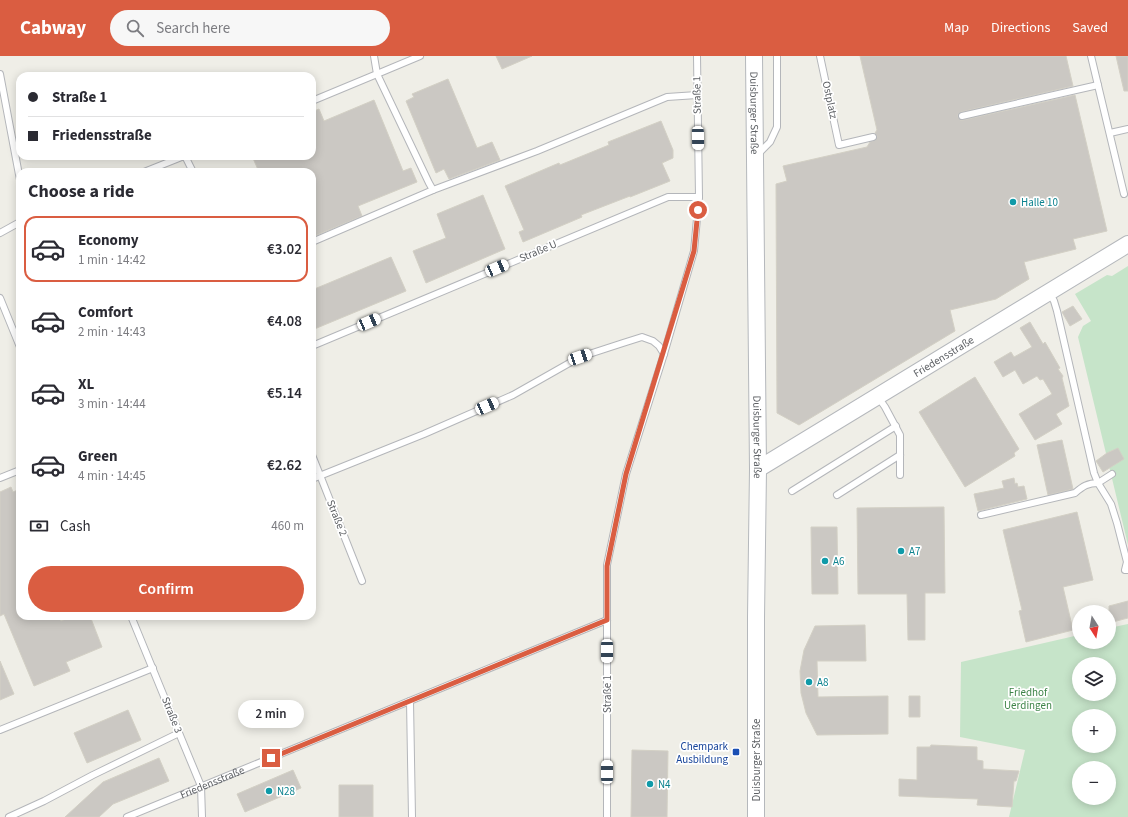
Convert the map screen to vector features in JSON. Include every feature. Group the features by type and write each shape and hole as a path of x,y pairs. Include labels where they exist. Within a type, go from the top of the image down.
{"main road":[{"name":"Duisburger Straße","path":"754,56 758,469 756,817"},
{"name":"Friedensstraße","path":"758,469 1128,244"}],"lane":[{"path":"374,56 378,74 433,190"},
{"path":"316,99 420,56"},
{"name":"Straße 1","path":"607,817 607,566 626,474 664,354 694,251 699,196 697,56"},
{"path":"755,156 770,142 777,127 777,56"},
{"name":"Ostplatz","path":"820,56 839,145 873,137"},
{"path":"1091,56 1124,194"},
{"path":"0,74 16,159"},
{"path":"962,116 1098,85"},
{"path":"316,240 433,190 537,151 667,97 697,95"},
{"path":"1110,133 1128,129"},
{"path":"154,168 174,160"},
{"name":"Straße U","path":"316,344 668,197 699,196"},
{"path":"0,233 16,224"},
{"path":"1049,292 1057,311 1094,473 1098,484 1111,504 1127,562 1126,570 1128,570"},
{"path":"0,298 16,337"},
{"path":"316,478 424,434 513,395 580,357 642,338 653,341 659,346 664,354"},
{"path":"878,397 886,407 900,435 900,475"},
{"path":"792,491 896,426"},
{"path":"837,494 900,455"},
{"name":"Straße 2","path":"316,466 362,581"},
{"path":"0,478 16,472"},
{"path":"981,515 1074,493 1085,484 1098,484 1112,474"},
{"name":"Straße 3","path":"133,620 201,786 202,817"},
{"name":"Friedensstraße","path":"127,817 607,620"},
{"path":"0,730 153,668"},
{"path":"410,701 412,817"},
{"path":"9,817 179,733"}],"green space":[{"path":"1128,266 1128,545 1078,337 1083,326 1091,321 1075,294 1107,275 1112,276"},
{"name":"Friedhof Uerdingen","path":"1128,624 1128,817 1009,817 1025,750 960,737 961,662 1072,637 1072,649 1116,649 1116,627"}],"building":[{"path":"496,56 532,56 502,69"},
{"path":"860,56 1066,56 1073,86 961,112 958,114 958,117 960,120 963,120 1075,95 1107,231 1073,239 1076,249 1024,262 1029,279 996,299 950,310 955,331 799,425 777,413 776,184 787,181 783,166 867,147 870,142 876,140 877,136 875,133 877,130"},
{"path":"1116,56 1128,56 1128,91 1124,91"},
{"path":"448,79 477,148 492,142 500,160 449,179 444,169 436,173 406,101 414,97 412,94"},
{"path":"374,100 403,171 411,168 417,182 358,206 362,216 316,235 316,168 257,168 254,160 316,160 316,110 319,109 324,121"},
{"path":"661,121 673,150 673,158 662,163 670,181 581,215 582,217 523,242 519,232 524,230 505,186 559,163 560,165 609,145 608,142"},
{"path":"483,195 505,249 426,283 413,251 446,238 437,214"},
{"path":"391,257 406,291 316,328 316,288"},
{"path":"1073,306 1082,319 1070,326 1062,312"},
{"path":"1030,322 1043,344 1045,342 1060,368 1058,369 1063,376 1062,378 1069,406 1056,414 1062,424 1035,440 1019,414 1052,394 1043,379 1040,380 1037,376 1023,384 1015,370 1003,377 994,362 1011,352 1014,357 1032,347 1020,328"},
{"path":"975,377 1019,449 1014,453 1015,456 965,487 919,412"},
{"path":"1062,440 1073,489 1048,495 1037,445"},
{"path":"1118,448 1124,459 1103,472 1096,461 1107,453"},
{"path":"1014,478 1015,484 1017,483 1018,487 1024,486 1027,499 978,511 974,494 1004,488 1002,481"},
{"path":"11,487 13,492 16,491 16,620 92,620 102,647 66,662 70,671 34,686 4,614 0,616 0,492"},
{"name":"A7","path":"944,507 945,593 925,593 925,640 908,640 907,594 858,594 857,508"},
{"path":"1077,512 1093,580 1063,587 1072,630 1026,642 1019,611 1022,610 1003,530"},
{"name":"A6","path":"811,527 837,527 838,594 812,594"},
{"path":"1128,601 1128,618 1116,621 1116,605 1113,605"},
{"name":"A8","path":"865,625 866,661 817,661 818,697 888,696 888,734 817,735 806,713 801,693 800,671 804,650 815,626"},
{"path":"0,661 14,694 0,700"},
{"path":"909,696 920,696 920,717 909,717"},
{"path":"128,710 141,740 87,763 74,733"},
{"path":"931,745 977,747 977,760 983,761 983,769 1019,771 1016,781 1014,781 1012,807 977,805 978,799 899,796 899,779 917,780 917,747 930,747"},
{"name":"N4","path":"632,750 668,751 667,817 631,817"},
{"path":"159,758 169,781 113,804 99,817 65,817 103,782"},
{"name":"N28","path":"293,770 301,788 245,812 237,794"},
{"path":"339,785 373,785 373,817 339,817"}],"place":[{"name":"Halle 10","path":"1013,202"},
{"name":"A7","path":"901,551"},
{"name":"A6","path":"825,561"},
{"name":"A8","path":"809,682"},
{"name":"Chempark Ausbildung","path":"736,752"},
{"name":"N4","path":"650,784"},
{"name":"N28","path":"269,791"}],"route":[{"path":"271,758 607,620 607,566 626,474 664,354 694,251 698,210"}]}
